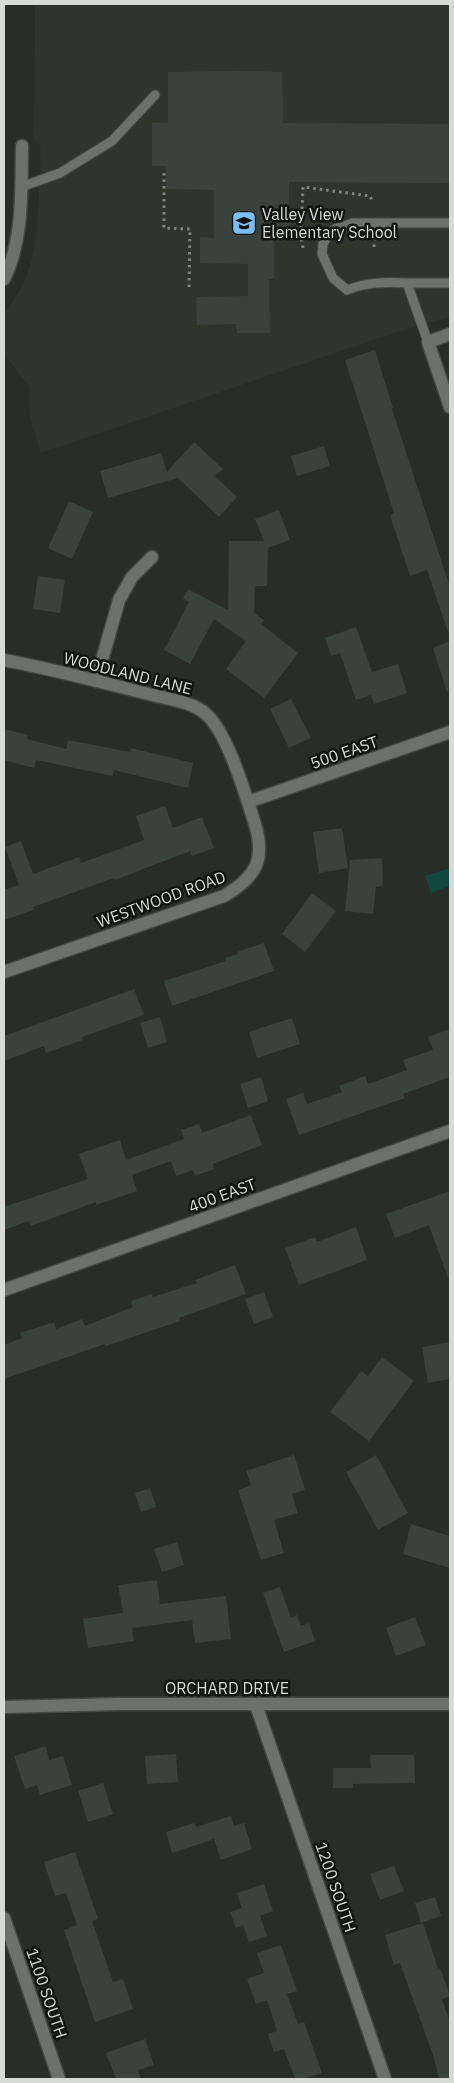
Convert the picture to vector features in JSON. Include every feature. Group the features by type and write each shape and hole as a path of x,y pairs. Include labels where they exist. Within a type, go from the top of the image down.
{"street":[{"path":"4,279 10,266 17,234 22,146"},
{"path":"450,334 428,342 450,407"},
{"path":"96,681 119,600 132,577 152,557"},
{"name":"WOODLAND LANE","path":"4,660 187,704 206,713 223,738 248,802"},
{"name":"500 EAST","path":"248,802 450,732"},
{"name":"WESTWOOD ROAD","path":"4,972 224,896 240,887 252,875 259,859 260,841 248,802"},
{"name":"400 EAST","path":"4,1290 450,1131"},
{"name":"ORCHARD DRIVE","path":"4,1707 450,1704"},
{"name":"1200 SOUTH","path":"256,1705 385,2079"},
{"name":"1100 SOUTH","path":"4,1918 59,2079"}],"lane":[{"path":"21,187 60,173 112,140 154,95"},
{"path":"450,223 353,223 335,229 323,244 322,254 333,278 347,290 360,285 379,282 450,283"},
{"path":"406,283 428,342"}],"path":[{"path":"164,173 164,228 190,229 189,287"},
{"path":"303,248 301,234 303,187 370,196 373,203"},
{"path":"274,235 301,234"},
{"path":"374,234 374,247"}],"shaded area":[{"name":"Valley View Elementary School","path":"35,4 450,4 450,317 400,331 41,453 30,418 29,387 4,354 4,315 23,285 31,263 38,214 41,147 34,139"}],"water":[{"path":"450,868 450,886 431,893 425,876"}],"building":[{"path":"168,72 282,72 283,123 450,124 450,183 289,182 289,227 274,227 274,279 269,279 270,333 237,333 236,324 197,325 196,297 248,296 248,264 200,263 200,237 214,238 214,190 166,189 166,166 152,166 152,122 168,123"},
{"path":"375,350 392,409 450,587 450,631 448,632 427,570 410,576 390,515 394,513 345,360"},
{"path":"194,442 223,469 215,476 237,497 219,517 178,478 108,498 100,471 161,453 167,472"},
{"path":"324,446 330,466 297,476 291,456"},
{"path":"69,501 93,512 72,559 48,548"},
{"path":"279,510 290,540 268,548 267,586 255,586 254,613 264,620 261,624 298,653 264,698 226,669 246,641 214,619 190,664 164,650 189,602 183,598 188,589 228,610 229,541 264,541 255,519"},
{"path":"38,576 65,580 60,613 33,609"},
{"path":"356,627 372,672 398,664 407,693 374,704 371,695 356,700 340,653 331,656 325,638"},
{"path":"450,641 450,691 447,692 433,648"},
{"path":"291,699 311,738 289,748 270,709"},
{"path":"4,729 28,735 27,739 66,749 68,740 130,752 131,748 193,763 188,788 114,770 113,776 36,760 34,768 4,760"},
{"path":"165,806 173,828 202,817 214,848 192,856 190,851 115,880 114,878 33,907 34,910 4,920 4,890 19,885 5,847 21,841 33,874 79,857 81,863 144,840 136,816"},
{"path":"342,828 348,868 319,873 313,832"},
{"path":"382,858 383,886 376,887 373,914 345,911 350,860"},
{"path":"312,893 336,911 305,952 282,934"},
{"path":"264,943 274,971 172,1006 164,981 226,961 225,958 238,954 237,952"},
{"path":"134,989 144,1015 82,1037 83,1040 46,1053 44,1046 4,1061 4,1036"},
{"path":"160,1017 167,1042 148,1048 140,1023"},
{"path":"292,1018 300,1044 257,1058 249,1032"},
{"path":"450,1029 450,1077 403,1094 405,1098 299,1135 286,1099 303,1093 307,1104 342,1092 339,1086 365,1076 368,1084 407,1070 403,1060 433,1050 428,1037"},
{"path":"261,1077 268,1101 248,1108 240,1084"},
{"path":"251,1115 262,1145 213,1164 214,1169 195,1176 193,1170 176,1176 171,1161 132,1175 137,1191 96,1205 96,1202 31,1226 29,1221 4,1230 4,1207 88,1179 79,1154 120,1140 126,1160 184,1139 181,1130 199,1124 202,1133"},
{"path":"450,1191 450,1277 448,1278 429,1225 395,1238 386,1214"},
{"path":"356,1227 367,1260 299,1285 285,1248 315,1237 317,1242"},
{"path":"235,1265 246,1294 179,1318 180,1321 106,1346 105,1344 4,1379 4,1345 22,1338 20,1333 54,1322 56,1329 82,1319 85,1326 133,1307 131,1301 152,1294 153,1297 197,1283 195,1280"},
{"path":"264,1292 273,1317 254,1324 245,1299"},
{"path":"450,1342 450,1379 428,1383 422,1347"},
{"path":"382,1357 414,1381 369,1441 330,1412 361,1371 368,1376"},
{"path":"294,1455 305,1490 292,1494 298,1513 274,1520 284,1553 261,1560 238,1490 251,1485 246,1471"},
{"path":"376,1455 408,1513 378,1530 346,1472"},
{"path":"150,1488 156,1507 141,1512 135,1493"},
{"path":"411,1524 450,1536 450,1568 403,1554"},
{"path":"177,1542 184,1565 162,1572 154,1549"},
{"path":"157,1580 160,1604 226,1596 231,1639 195,1643 192,1620 132,1628 134,1641 88,1648 83,1619 123,1613 118,1585"},
{"path":"280,1587 291,1618 297,1615 301,1626 309,1623 315,1641 284,1652 263,1593"},
{"path":"415,1617 426,1645 396,1656 386,1628"},
{"path":"46,1746 49,1760 63,1756 72,1785 40,1795 37,1785 25,1789 14,1756"},
{"path":"176,1754 178,1782 147,1784 145,1756"},
{"path":"370,1755 414,1755 415,1783 353,1784 353,1788 333,1788 333,1768 371,1768"},
{"path":"103,1783 113,1814 88,1822 78,1791"},
{"path":"231,1816 234,1826 244,1823 252,1849 221,1860 214,1839 172,1853 166,1832 194,1823 196,1827"},
{"path":"75,1852 98,1919 92,1921 113,1982 123,1979 133,2009 95,2022 64,1930 77,1925 66,1893 55,1896 44,1862"},
{"path":"394,1866 404,1891 380,1900 370,1874"},
{"path":"264,1884 273,1911 260,1916 267,1936 249,1942 243,1925 236,1928 230,1912 242,1908 237,1893"},
{"path":"435,1897 441,1916 421,1923 415,1903"},
{"path":"423,1923 438,1969 440,1968 450,1996 442,1999 450,2023 450,2079 439,2079 434,2058 400,1963 394,1965 385,1935"},
{"path":"281,1945 297,1991 287,1994 298,2024 304,2022 322,2073 303,2079 295,2079 284,2049 274,2052 268,2034 277,2031 267,2000 256,2004 247,1979 264,1973 257,1953"},
{"path":"145,2039 154,2065 138,2070 141,2079 116,2079 106,2053"}],"place":[{"name":"Valley View Elementary School","path":"244,223"}]}
